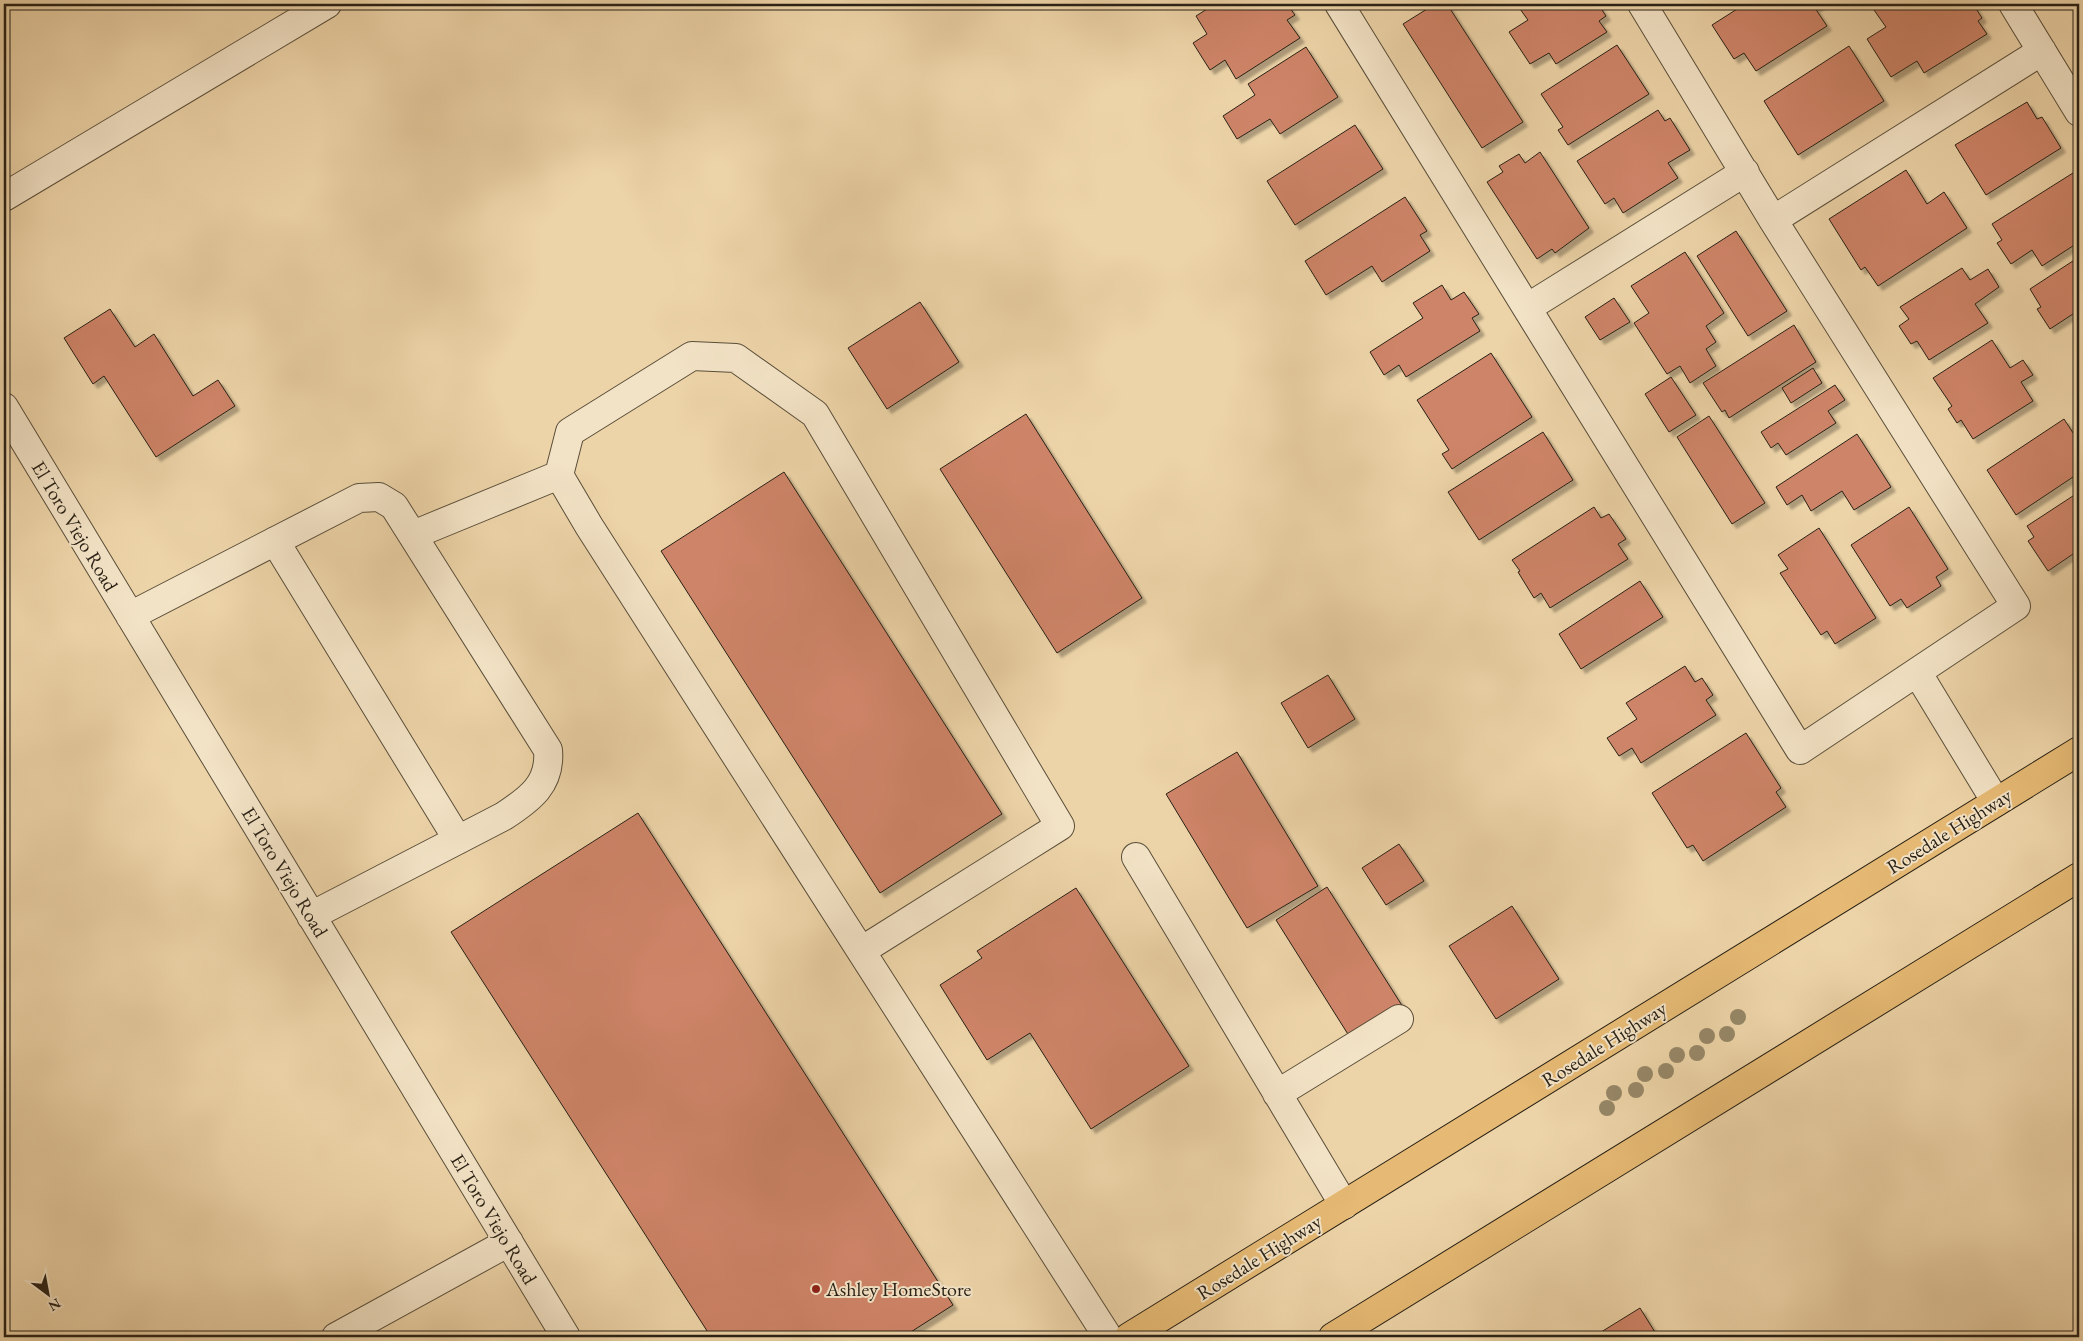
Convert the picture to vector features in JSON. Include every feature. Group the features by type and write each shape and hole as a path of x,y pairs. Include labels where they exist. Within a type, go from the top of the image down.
{"main road":[{"name":"Rosedale Highway","path":"1129,1337 2079,751"},
{"path":"1350,1333 2079,877"}],"street":[{"path":"4,197 327,4"},
{"path":"1339,4 1800,750 2016,606 1773,220 1642,4"},
{"path":"2013,4 2079,112"},
{"path":"1773,220 2042,52"},
{"path":"1527,308 1745,172"},
{"path":"861,951 1060,826 815,414 736,358 692,356 570,432 558,475 589,526 1108,1337"},
{"name":"El Toro Viejo Road","path":"4,407 566,1337"},
{"path":"413,536 558,475"},
{"path":"130,616 359,498 379,497 394,506 548,750 549,765 545,779 523,803 504,816 311,916"},
{"path":"275,541 458,840"},
{"path":"1918,672 1996,802"},
{"path":"1136,857 1344,1205"},
{"path":"1277,1094 1399,1020"},
{"path":"336,1337 509,1242"}],"building":[{"path":"1215,4 1287,4 1295,15 1287,20 1300,38 1236,79 1225,60 1210,70 1193,43 1207,34 1196,16"},
{"path":"1435,4 1447,4 1523,122 1482,148 1403,24"},
{"path":"1528,4 1598,4 1606,16 1599,21 1607,32 1556,64 1549,53 1530,64 1509,32 1528,20 1520,9"},
{"path":"1745,4 1821,4 1815,8 1827,26 1756,71 1744,53 1734,59 1712,25"},
{"path":"1884,4 1973,4 1982,18 1978,21 1987,34 1924,73 1917,61 1891,77 1867,39 1886,27 1874,10"},
{"path":"1617,45 1649,94 1568,145 1558,130 1563,127 1541,94"},
{"path":"1849,46 1884,101 1798,155 1764,101"},
{"path":"1306,47 1338,97 1280,134 1270,119 1237,139 1223,116 1255,95 1248,84"},
{"path":"2027,102 2037,119 2042,117 2061,148 1986,195 1955,145"},
{"path":"1658,110 1665,121 1670,118 1690,150 1668,163 1678,178 1623,213 1614,198 1605,204 1577,161"},
{"path":"1355,125 1383,169 1295,225 1267,181"},
{"path":"1540,152 1589,228 1555,253 1552,249 1537,259 1487,182 1503,172 1499,166 1519,154 1525,163"},
{"path":"1906,170 1927,204 1944,192 1967,228 1878,286 1865,267 1861,270 1829,219"},
{"path":"2073,173 2079,182 2079,242 2042,266 2032,250 2011,264 1997,243 2002,240 1992,224"},
{"path":"1405,197 1427,231 1420,235 1430,251 1382,282 1372,266 1326,295 1305,261"},
{"path":"1736,231 1787,311 1748,336 1697,256"},
{"path":"1685,252 1724,313 1706,326 1716,342 1706,349 1716,366 1690,383 1680,366 1667,374 1634,323 1649,313 1631,286"},
{"path":"2079,257 2079,310 2050,329 2037,309 2041,307 2030,289"},
{"path":"1962,268 1970,280 1988,269 1999,287 1975,304 1988,323 1929,360 1917,341 1911,344 1899,326 1909,319 1900,307"},
{"path":"1442,285 1451,300 1464,292 1479,314 1472,318 1480,331 1406,377 1399,365 1384,375 1370,352 1423,318 1413,303"},
{"path":"1614,298 1630,322 1600,340 1585,317"},
{"path":"920,302 959,362 887,409 848,348"},
{"path":"110,309 135,347 154,334 193,396 218,380 235,406 156,457 104,376 93,384 64,338"},
{"path":"1794,325 1816,362 1729,418 1725,410 1722,412 1703,383"},
{"path":"1992,340 2010,368 2023,360 2033,375 2021,382 2033,401 1973,439 1961,420 1957,423 1948,409 1952,406 1933,378"},
{"path":"1491,353 1532,417 1452,469 1442,454 1449,450 1417,400"},
{"path":"1813,368 1822,383 1791,403 1782,388"},
{"path":"1671,377 1696,415 1669,432 1645,394"},
{"path":"1835,385 1845,400 1828,411 1836,423 1786,455 1778,443 1771,448 1761,432"},
{"path":"1026,414 1142,598 1057,653 940,469"},
{"path":"1709,416 1765,503 1732,524 1677,437"},
{"path":"2064,419 2079,442 2079,473 2016,515 1987,470"},
{"path":"1543,432 1573,480 1479,540 1448,492"},
{"path":"1857,434 1891,487 1854,510 1842,491 1811,511 1802,495 1787,505 1776,487"},
{"path":"784,472 1002,814 880,893 661,551"},
{"path":"2079,492 2079,550 2048,571 2028,541 2034,537 2027,526"},
{"path":"1594,507 1601,518 1609,514 1626,539 1618,544 1628,559 1550,608 1541,593 1534,598 1512,560"},
{"path":"1909,507 1948,569 1936,577 1941,586 1907,608 1901,599 1890,606 1851,545"},
{"path":"1819,528 1876,618 1835,644 1827,631 1821,635 1780,573 1788,569 1778,555"},
{"path":"1640,581 1663,617 1581,669 1559,634"},
{"path":"1685,666 1695,682 1702,678 1713,695 1706,700 1716,715 1641,763 1632,748 1619,756 1607,738 1637,719 1626,703"},
{"path":"1328,675 1355,719 1308,748 1281,703"},
{"path":"1746,733 1781,788 1776,792 1786,807 1703,861 1693,845 1687,848 1652,793"},
{"path":"1237,752 1318,886 1247,928 1166,794"},
{"path":"638,813 953,1305 903,1337 711,1337 451,932"},
{"path":"1399,844 1424,881 1386,905 1362,868"},
{"path":"1327,887 1403,1007 1351,1039 1276,920"},
{"path":"1076,888 1189,1066 1091,1129 1030,1033 987,1060 940,985 982,958 977,951"},
{"path":"1512,906 1559,979 1496,1019 1449,946"},
{"path":"1640,1308 1658,1337 1593,1337"}],"place":[{"name":"Ashley HomeStore","path":"816,1289"}]}
